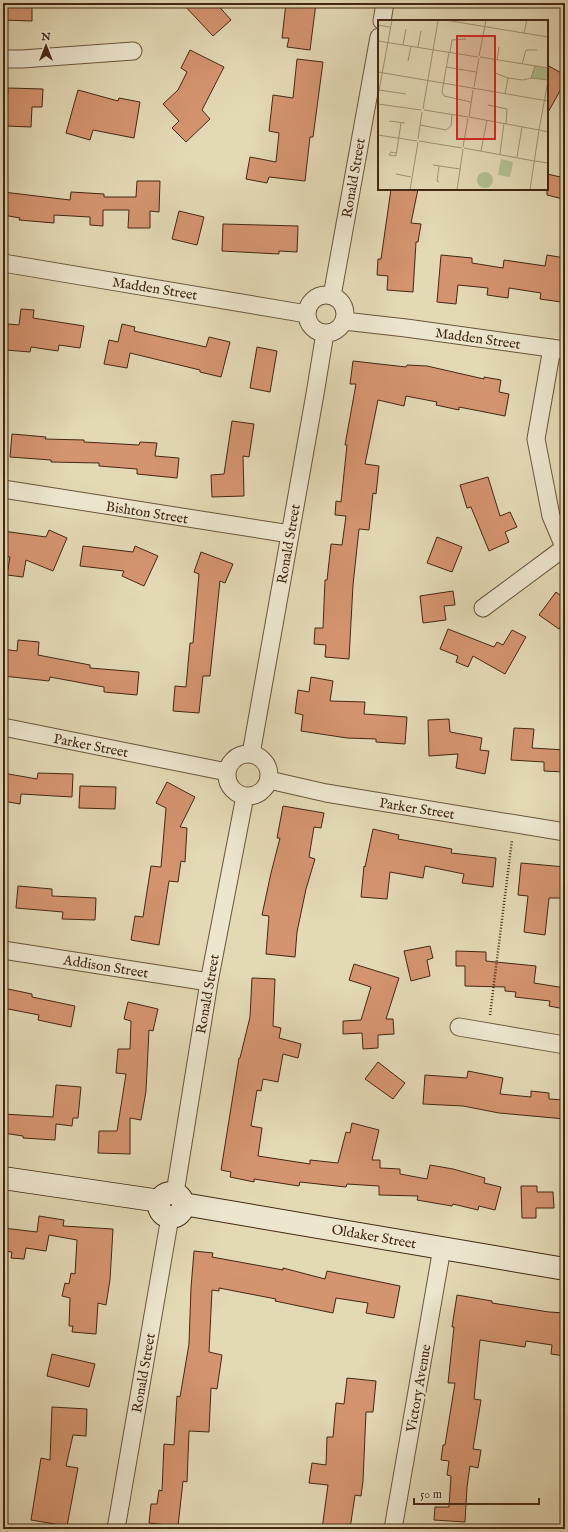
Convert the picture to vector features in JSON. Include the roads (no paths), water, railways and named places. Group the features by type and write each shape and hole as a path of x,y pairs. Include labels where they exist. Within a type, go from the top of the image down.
{"street":[{"path":"382,20 385,3"},
{"name":"Ronald Street","path":"332,296 378,43"},
{"path":"3,59 133,51"},
{"name":"Madden Street","path":"3,263 307,314"},
{"path":"327,295 337,298 344,306 345,311 344,321 336,330 324,333 314,329 308,320 307,314 310,304 317,297 327,295"},
{"name":"Madden Street","path":"344,321 558,349"},
{"name":"Ronald Street","path":"252,754 315,394 324,333"},
{"path":"483,608 564,549 551,516 536,440 558,349"},
{"name":"Bishton Street","path":"3,489 290,534"},
{"name":"Parker Street","path":"3,727 227,772"},
{"path":"245,754 252,754 264,760 270,773 269,780 263,791 258,795 245,796 233,790 229,785 227,772 233,760 245,754"},
{"name":"Parker Street","path":"269,780 326,793 565,832"},
{"name":"Ronald Street","path":"116,1529 209,982 245,796"},
{"name":"Addison Street","path":"3,950 209,982"},
{"path":"459,1027 565,1046"},
{"name":"Oldaker Street","path":"3,1178 442,1248 565,1270"},
{"name":"Victory Avenue","path":"393,1529 442,1248"}]}
